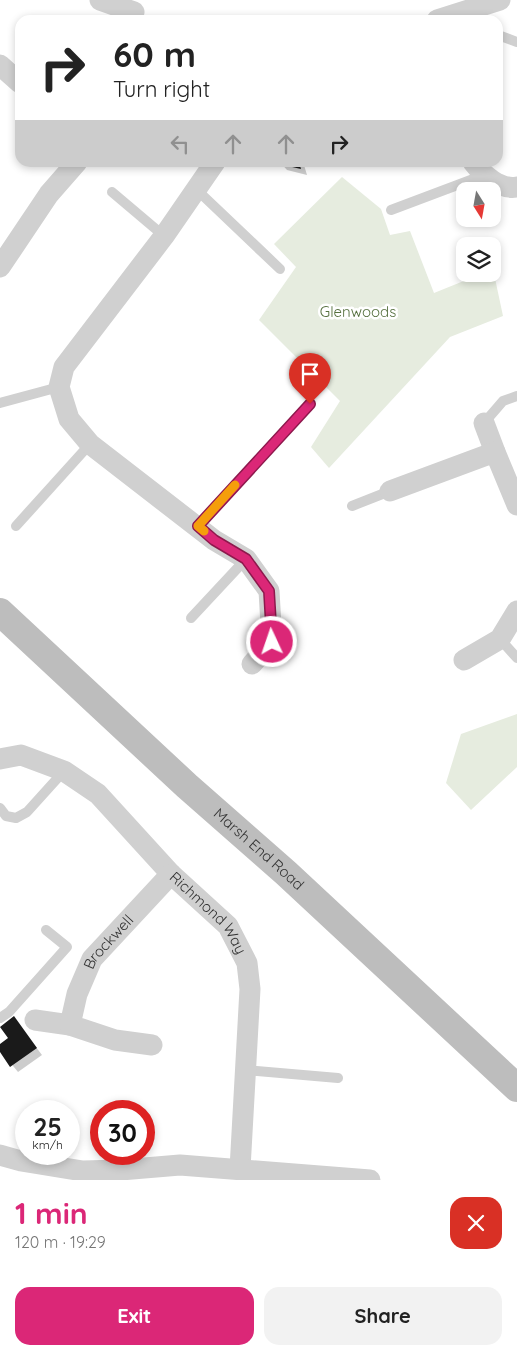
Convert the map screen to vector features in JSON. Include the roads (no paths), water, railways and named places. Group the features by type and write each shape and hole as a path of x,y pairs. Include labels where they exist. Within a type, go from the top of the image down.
{"street":[{"path":"100,0 135,11"},
{"path":"453,15 500,0"},
{"path":"0,65 15,78"},
{"path":"0,267 49,194 73,167"},
{"path":"212,167 164,236 64,367 60,387 69,419 90,444 214,540 246,559 269,591 272,642 252,664"},
{"path":"479,169 509,188 517,187"},
{"path":"484,423 517,506"},
{"path":"390,491 495,452"},
{"path":"464,660 500,639 517,610"},
{"name":"Marsh End Road","path":"0,612 187,786 293,879 517,1088"},
{"name":"Richmond Way","path":"0,758 22,756 64,771 98,794 171,874 228,926 247,963 250,989 240,1169"},
{"name":"Brockwell","path":"70,1025 76,994 92,959 171,874"},
{"path":"35,1020 70,1025 114,1040 152,1045"},
{"path":"0,1155 21,1161 83,1170 121,1170 180,1165 240,1169 314,1178 370,1180"}],"lane":[{"path":"503,37 517,42"},
{"path":"391,210 479,169"},
{"path":"197,190 280,269"},
{"path":"112,192 164,236"},
{"path":"0,403 60,387"},
{"path":"484,423 503,401 517,396"},
{"path":"198,526 310,404"},
{"path":"16,526 90,444"},
{"path":"352,506 390,491"},
{"path":"191,618 246,559"},
{"path":"500,639 517,658"},
{"path":"0,808 6,816 16,818 27,812 64,771"},
{"path":"0,1018 9,1012 67,947 46,930"},
{"path":"246,1070 338,1078"}],"park label":[{"name":"Glenwoods","path":"358,312"}]}
